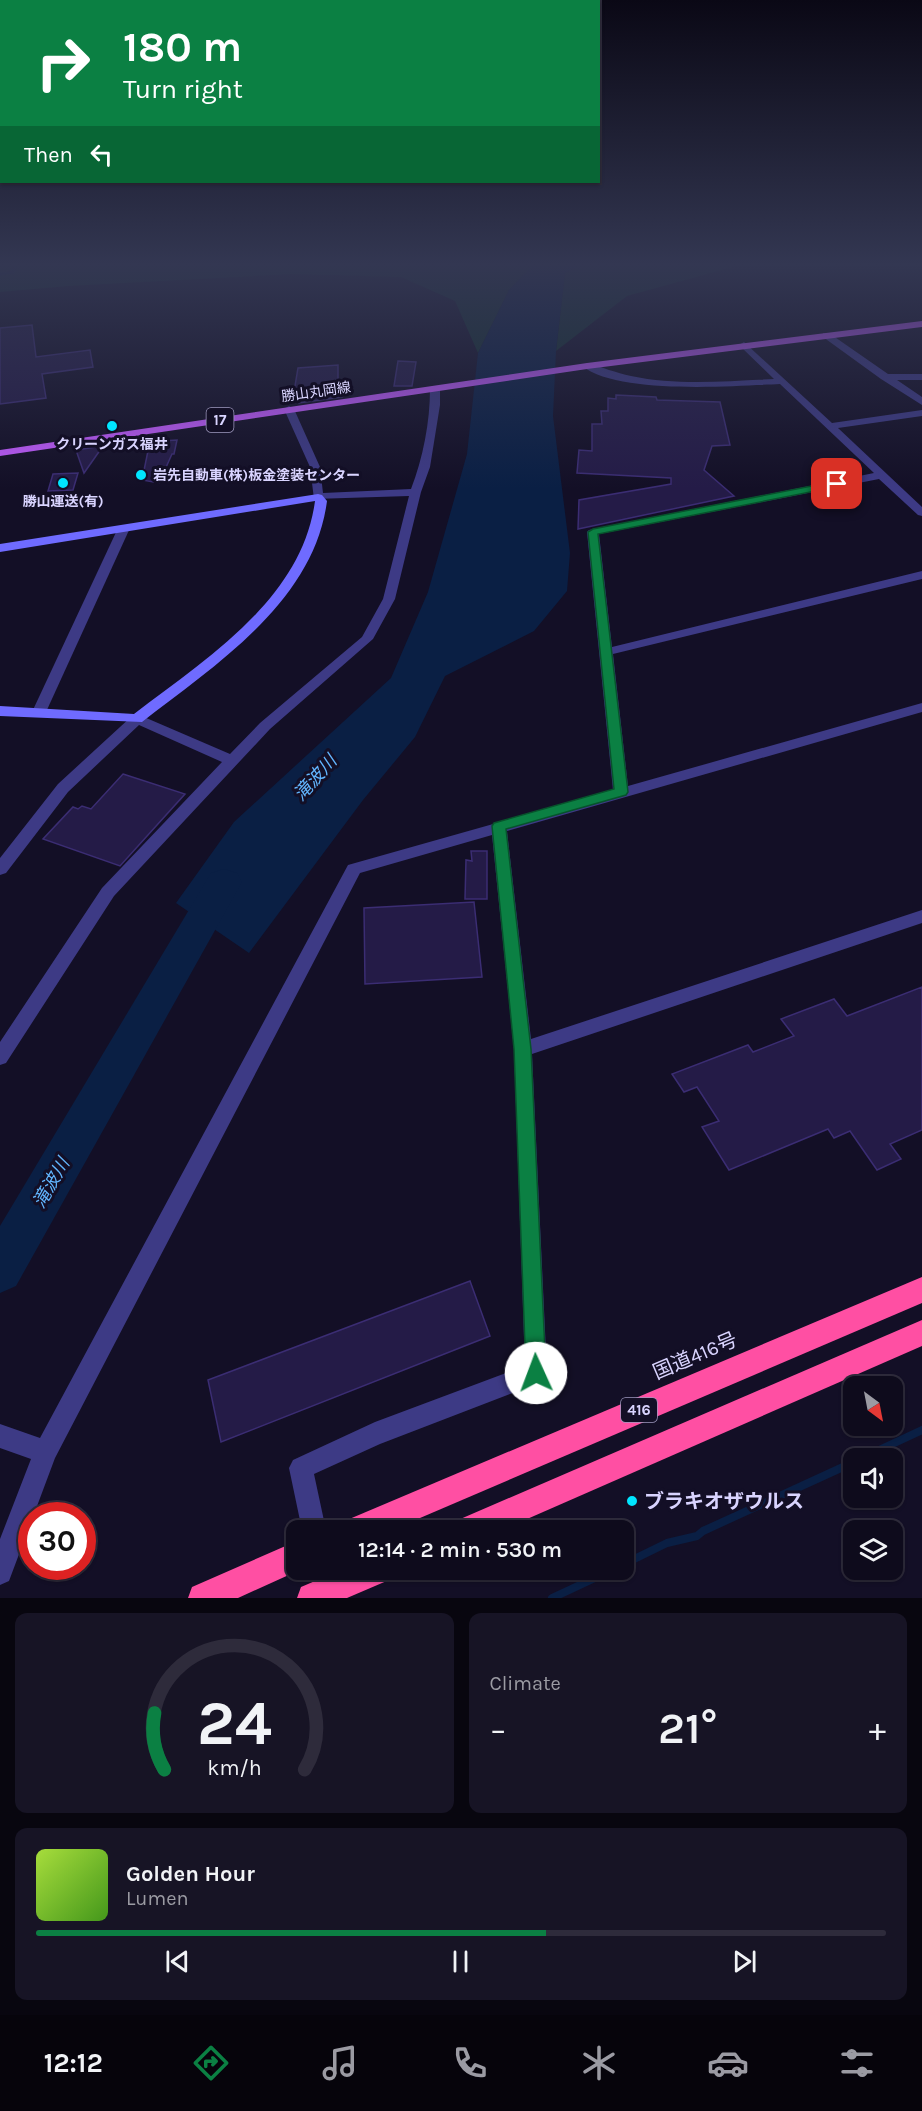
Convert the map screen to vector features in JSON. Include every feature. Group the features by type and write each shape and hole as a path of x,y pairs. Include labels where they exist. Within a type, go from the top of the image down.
{"highway":[{"name":"国道416号","path":"381,1520 922,1290"},
{"name":"416","path":"491,1520 922,1332"},
{"path":"203,1598 286,1561"},
{"path":"320,1586 340,1580"}],"main road":[{"name":"勝山丸岡線","path":"0,453 587,366 788,340"}],"street":[{"path":"832,340 922,402"},
{"path":"744,345 922,513"},
{"path":"587,366 616,377 675,384 781,381"},
{"path":"884,377 922,377"},
{"path":"0,1057 108,892 230,760 265,726 367,639 389,599 415,492 424,467 438,389"},
{"path":"0,869 63,788 136,719 229,647 279,595 307,548 320,508 315,467 289,409"},
{"path":"830,426 922,413"},
{"path":"621,792 593,532 881,475"},
{"path":"0,548 318,497 415,492"},
{"path":"39,712 124,528"},
{"path":"606,652 922,575"},
{"path":"0,1572 45,1452 354,869 922,707"},
{"path":"0,711 136,719 230,760"},
{"path":"312,1520 301,1468 375,1434 536,1373 523,1049 499,826"},
{"path":"523,1049 922,916"},
{"path":"0,1436 45,1452"}],"green space":[{"path":"472,340 485,340 478,353"},
{"path":"557,340 571,340 556,351"}],"water":[{"path":"485,340 557,340 553,416 570,553 567,591 534,631 445,676 415,737 363,800 249,953 176,903 234,822 391,678 428,592 467,454 478,353"}],"building":[{"path":"0,340 34,340 36,357 90,350 93,367 42,374 46,398 0,404"},
{"path":"398,361 416,362 412,386 394,386"},
{"path":"338,365 338,391 342,397 299,403 294,392 298,368"},
{"path":"616,395 656,397 657,400 720,402 730,445 712,446 704,470 734,496 578,529 579,500 671,484 671,478 577,473 579,450 592,451 592,424 602,424 601,411 608,411 608,398 616,399"},
{"path":"177,440 174,454 159,483 142,480 149,446 160,446 161,441"},
{"path":"103,446 84,473 76,450"},
{"path":"78,473 73,490 48,491 53,474"},
{"path":"123,774 185,794 120,866 43,839 73,807 78,809 82,806 91,809"},
{"path":"471,851 487,851 487,899 465,899 466,860 472,861"},
{"path":"474,902 482,977 365,984 364,908"},
{"path":"922,987 922,1130 890,1144 901,1159 877,1170 850,1131 834,1138 828,1129 729,1170 702,1127 719,1121 697,1087 684,1092 672,1074 748,1045 753,1052 794,1036 781,1019 834,999 847,1016"},
{"path":"470,1281 490,1336 221,1442 208,1380"}],"waterway":[{"name":"滝波川","path":"0,1270 224,882"},
{"path":"883,1448 922,1430"},
{"path":"634,1559 667,1543 697,1536 703,1531 843,1467"},
{"path":"552,1598 590,1580"}],"place":[{"name":"クリーンガス福井","path":"112,426"},
{"name":"岩先自動車(株)板金塗装センター","path":"141,475"},
{"name":"勝山運送(有)","path":"63,483"},
{"name":"ブラキオザウルス","path":"632,1501"}],"route":[{"path":"536,1373 523,1049 499,826 621,792 593,532 837,484"}]}
